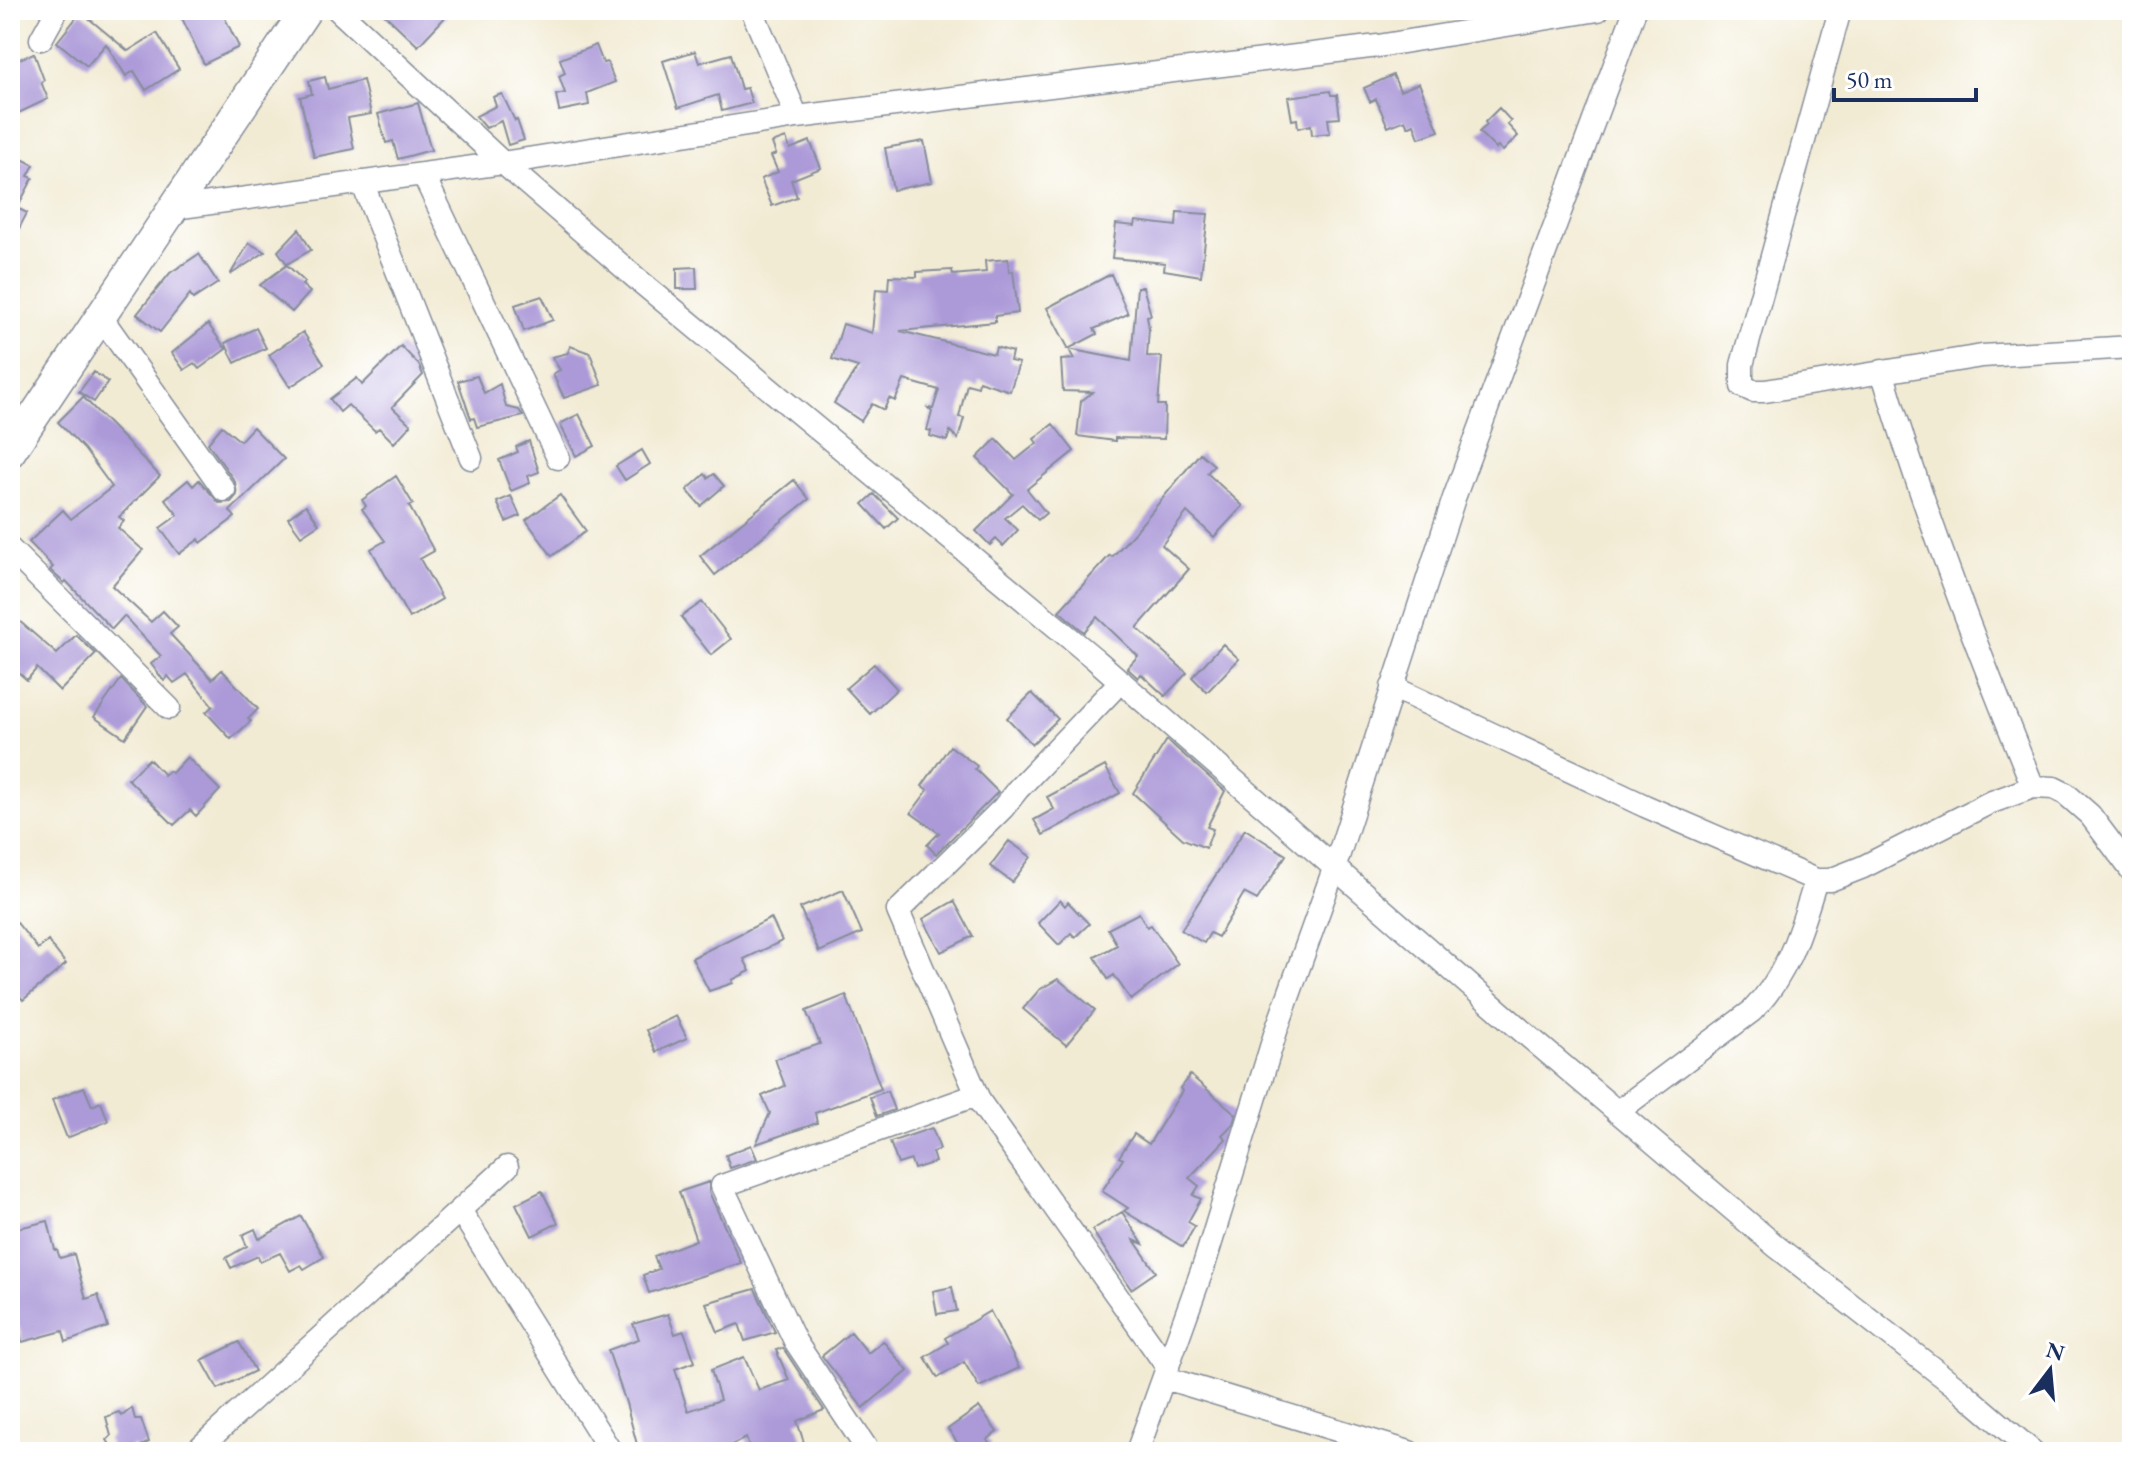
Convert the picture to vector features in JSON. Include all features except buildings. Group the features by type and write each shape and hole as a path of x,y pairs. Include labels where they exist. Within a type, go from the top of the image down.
{"street":[{"path":"41,39 57,10"},
{"path":"13,440 101,317 306,10"},
{"path":"338,10 503,163 637,279 1121,681 1777,1247 1963,1392 2033,1452"},
{"path":"752,10 797,117"},
{"path":"174,208 503,163 797,117 1378,46 1598,10"},
{"path":"1137,1452 1204,1265 1276,1031 1335,866 1490,396 1635,10"},
{"path":"1840,10 1754,316 1740,381 1745,389 1765,391 1982,356 2132,347"},
{"path":"423,174 558,458"},
{"path":"362,182 471,458"},
{"path":"101,317 224,490"},
{"path":"1882,371 1909,463 2033,787"},
{"path":"10,549 169,708"},
{"path":"1121,681 1003,808 898,911 980,1102 1166,1373 1409,1452"},
{"path":"1392,687 1645,806 1816,880 1830,880 1863,867 1989,803 2033,787 2054,788 2078,804 2090,815 2132,871"},
{"path":"1617,1112 1764,999 1796,944 1816,880"},
{"path":"869,1452 795,1341 722,1186 968,1098 980,1102"},
{"path":"195,1452 507,1167"},
{"path":"460,1210 611,1452"}]}
